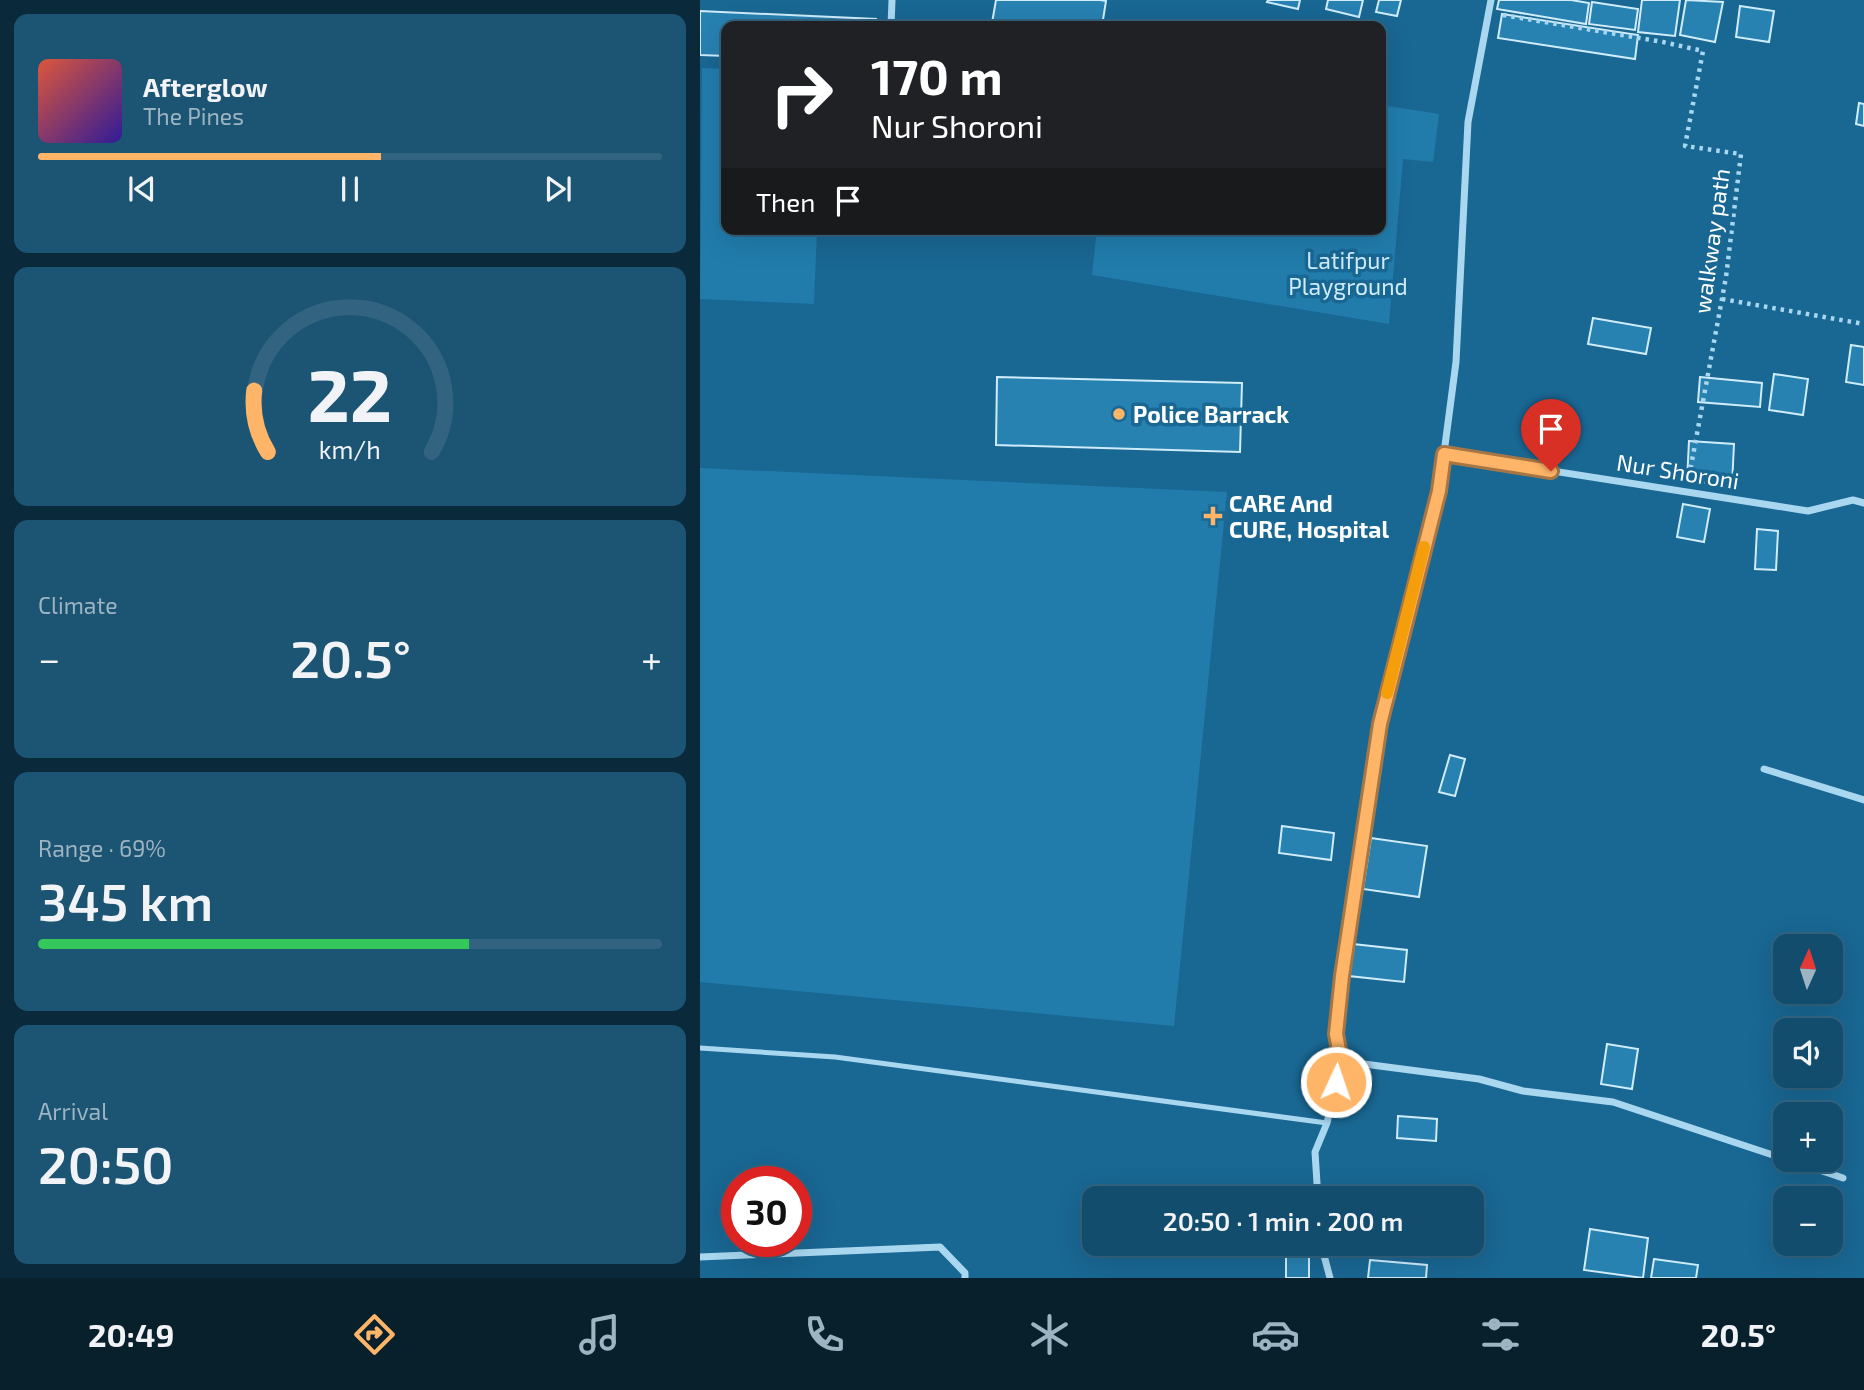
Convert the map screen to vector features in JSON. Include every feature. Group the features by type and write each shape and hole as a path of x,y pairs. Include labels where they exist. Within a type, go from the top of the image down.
{"street":[{"path":"891,21 892,0"},
{"path":"1317,1186 1315,1152 1327,1123 1341,1061 1336,1034 1342,976 1380,724 1439,491 1456,362 1468,121 1492,0"},
{"name":"Nur Shoroni","path":"1444,454 1808,511 1853,500 1864,503"},
{"path":"1764,769 1864,800"},
{"path":"1341,1061 1479,1079 1523,1091 1614,1102 1773,1154"},
{"path":"1825,1172 1843,1178"},
{"path":"700,1257 940,1247 965,1273 965,1278"},
{"path":"1324,1256 1330,1278"}],"lane":[{"path":"700,1048 835,1057 1327,1123"}],"path":[{"name":"walkway path","path":"1489,13 1703,51 1685,146 1741,154 1722,299 1686,492"},
{"path":"1722,299 1864,324"}],"green space":[{"path":"702,68 721,69 721,235 817,235 814,304 700,299"},
{"name":"Latifpur Playground","path":"1386,106 1439,114 1433,162 1403,159 1389,324 1092,275 1096,235 1386,235"},
{"path":"700,468 1227,492 1174,1026 700,982"}],"building":[{"path":"996,0 1106,1 1103,21 992,21"},
{"path":"1300,0 1298,9 1267,2"},
{"path":"1328,0 1363,0 1359,17 1326,9"},
{"path":"1379,0 1401,0 1397,16 1376,12"},
{"path":"1499,0 1571,0 1589,3 1586,24 1497,9"},
{"path":"1642,0 1680,0 1675,36 1638,32"},
{"path":"1686,0 1723,2 1715,42 1680,35"},
{"path":"1592,2 1638,9 1635,30 1589,24"},
{"path":"1740,6 1774,11 1769,42 1736,37"},
{"path":"700,11 876,19 721,21 721,56 700,55"},
{"path":"1502,14 1638,35 1635,59 1498,38"},
{"path":"1859,103 1864,104 1864,126 1856,124"},
{"path":"1593,318 1651,328 1646,354 1588,344"},
{"path":"1851,345 1864,347 1864,385 1846,382"},
{"path":"1774,374 1808,379 1803,415 1769,410"},
{"name":"Police Barrack","path":"997,377 1242,383 1240,452 996,445"},
{"path":"1700,377 1762,383 1760,407 1698,402"},
{"path":"1689,441 1734,444 1732,485 1687,481"},
{"path":"1683,504 1710,509 1704,542 1677,537"},
{"path":"1757,529 1778,531 1776,570 1755,569"},
{"path":"1450,755 1465,759 1455,796 1439,792"},
{"path":"1282,826 1334,833 1331,860 1279,853"},
{"path":"1371,838 1427,846 1419,897 1363,889"},
{"path":"1353,944 1407,950 1404,982 1349,976"},
{"path":"1607,1044 1638,1049 1632,1089 1601,1084"},
{"path":"1398,1116 1437,1119 1436,1141 1397,1138"},
{"path":"1590,1229 1648,1238 1643,1278 1584,1270"},
{"path":"1286,1256 1309,1256 1309,1278 1286,1278"},
{"path":"1654,1259 1698,1265 1696,1278 1651,1278"},
{"path":"1370,1260 1427,1265 1426,1278 1368,1278"}],"slow traffic":[{"path":"1387,693 1424,547"}],"place":[{"name":"Police Barrack","path":"1119,414"},
{"name":"CARE And CURE, Hospital","path":"1213,516"}],"route":[{"path":"1336,1082 1341,1061 1336,1034 1342,976 1380,724 1439,491 1444,454 1551,471"}]}
